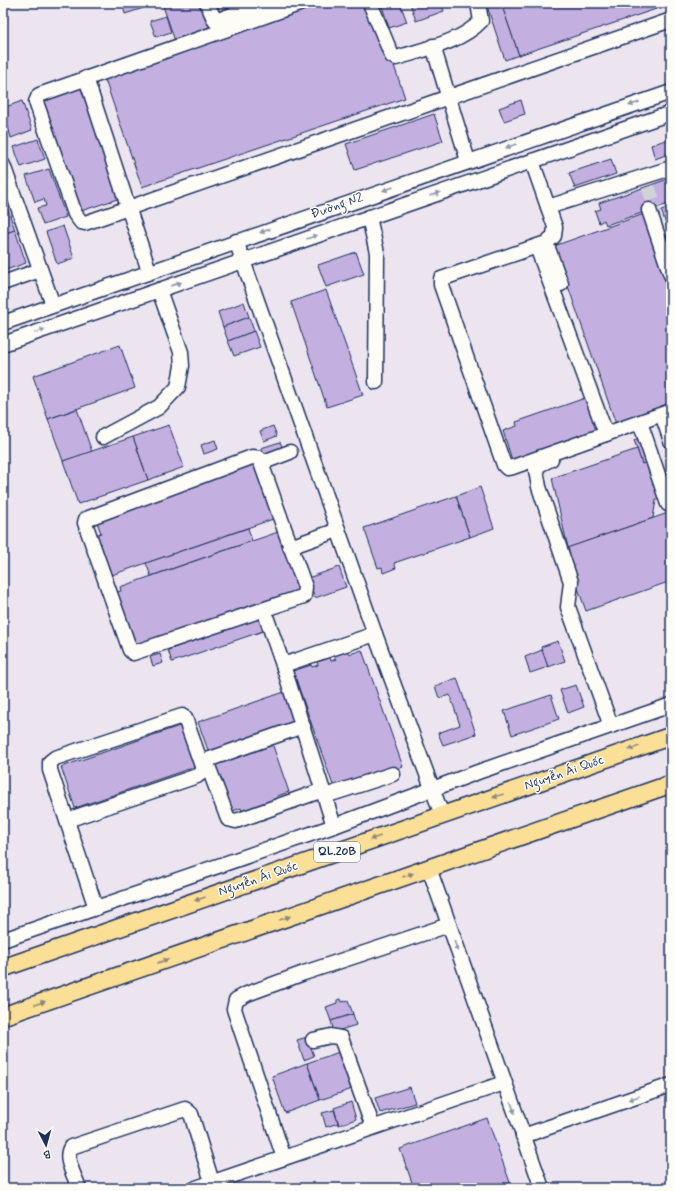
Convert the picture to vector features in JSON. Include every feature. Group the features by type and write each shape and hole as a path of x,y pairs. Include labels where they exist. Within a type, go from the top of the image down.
{"main road":[{"name":"Nguyễn Ái Quốc","path":"3,968 671,736"},
{"path":"3,1016 671,784"}],"street":[{"path":"207,3 216,21 266,3"},
{"path":"302,3 39,95 36,102 77,218 80,222 85,223 671,20"},
{"path":"370,3 394,57 433,46 462,35 475,27 481,21 478,3"},
{"path":"433,46 468,161"},
{"path":"86,78 149,271"},
{"name":"Đường N2","path":"3,323 149,271 671,92"},
{"name":"Đường N2","path":"3,344 671,113"},
{"path":"532,161 554,227 554,236 541,245 442,280 441,285 504,465 507,468 513,467 609,433 668,416"},
{"path":"3,165 53,305"},
{"path":"548,207 643,183 671,168"},
{"path":"671,249 652,209 671,275"},
{"path":"369,217 377,253 376,382"},
{"path":"236,241 375,634 431,790 442,815"},
{"path":"541,245 609,433"},
{"path":"3,283 40,270"},
{"path":"103,437 159,407 178,387 182,366 181,352 159,290"},
{"path":"611,726 568,607 571,582 539,487 536,470 537,466 544,462 642,428 668,416"},
{"path":"668,416 671,440"},
{"path":"642,428 668,504"},
{"path":"261,463 290,452"},
{"path":"252,457 259,458 261,463 305,587 304,596 140,652 133,653 130,650 85,523 86,519 252,457"},
{"path":"290,546 338,530"},
{"path":"267,619 303,726 334,826"},
{"path":"283,665 375,634"},
{"path":"3,940 334,826 671,705"},
{"path":"67,820 197,776 202,772 203,769 185,718 182,716 55,758 50,762 50,770 96,908"},
{"path":"303,726 207,760 228,819 236,821 324,793 393,774"},
{"path":"429,868 542,1188"},
{"path":"284,1158 234,1009 236,1000 243,995 304,973 449,926"},
{"path":"313,1040 331,1036 341,1038 373,1128"},
{"path":"196,1188 504,1083"},
{"path":"523,1136 671,1085"},
{"path":"79,1188 68,1159 68,1151 72,1147 185,1109 191,1114 212,1182"}],"shaded area":[{"path":"3,3 671,3 671,1188 3,1188"}],"building":[{"path":"122,3 159,3 125,14"},
{"path":"162,3 202,3 211,29 175,41"},
{"path":"213,3 262,3 219,20"},
{"path":"323,3 370,3 386,42 405,98 142,187 104,77"},
{"path":"381,3 400,3 407,22 389,28"},
{"path":"410,3 441,3 444,11 416,21"},
{"path":"501,3 519,55 505,60 487,6"},
{"path":"501,3 671,3 671,4 519,55"},
{"path":"166,16 171,32 156,37 150,21"},
{"path":"85,86 123,197 81,211 43,100"},
{"path":"521,100 525,114 504,121 499,108"},
{"path":"22,101 32,130 11,138 3,108"},
{"path":"434,114 443,141 355,170 346,144"},
{"path":"671,138 671,153 655,159 651,145"},
{"path":"38,139 45,159 21,167 14,147"},
{"path":"611,159 616,174 575,188 569,173"},
{"path":"49,169 66,217 43,225 37,208 46,206 44,199 35,202 26,176"},
{"path":"671,178 671,203 606,225 604,220 599,223 595,211 601,209 599,203"},
{"path":"3,195 15,230 3,234"},
{"path":"671,207 671,238 661,210"},
{"path":"647,213 671,281 671,405 616,424 554,246"},
{"path":"63,226 74,258 57,264 46,232"},
{"path":"15,230 26,263 3,271 3,234"},
{"path":"356,252 364,274 326,287 318,265"},
{"path":"326,290 363,395 327,407 291,302"},
{"path":"244,302 249,317 223,327 218,312"},
{"path":"249,317 254,331 228,341 223,327"},
{"path":"254,331 260,347 234,356 228,341"},
{"path":"120,345 135,388 48,419 33,376"},
{"path":"591,396 603,432 512,460 503,431 517,426 516,422"},
{"path":"77,409 92,452 63,461 48,419"},
{"path":"169,425 184,467 148,480 133,437"},
{"path":"273,426 277,436 264,441 260,431"},
{"path":"643,436 652,461 642,464 634,440"},
{"path":"133,437 148,480 78,504 63,461"},
{"path":"215,440 218,449 204,454 201,445"},
{"path":"280,442 283,449 264,456 261,448"},
{"path":"637,449 642,464 647,463 659,499 656,500 653,518 568,548 552,478"},
{"path":"256,461 276,518 106,577 92,536 101,533 95,517"},
{"path":"480,487 494,528 470,537 456,496"},
{"path":"456,496 470,537 394,563 396,568 383,573 382,567 378,568 364,528"},
{"path":"671,512 671,581 586,611 564,549"},
{"path":"248,528 252,541 151,576 146,563"},
{"path":"281,531 301,590 133,647 114,593 121,591 120,587"},
{"path":"339,567 346,587 315,598 308,578"},
{"path":"262,618 266,630 172,662 168,650"},
{"path":"558,641 565,661 548,667 541,647"},
{"path":"362,650 403,767 335,791 293,671 311,665 312,667 318,665 317,662 330,658 331,661 336,659 334,656 348,651 350,654"},
{"path":"542,650 548,667 530,673 525,657"},
{"path":"160,654 163,663 153,666 150,657"},
{"path":"457,678 476,734 443,745 438,733 460,725 450,695 439,698 435,686"},
{"path":"576,685 584,707 568,713 560,690"},
{"path":"287,691 299,725 210,756 198,722"},
{"path":"551,695 559,719 512,735 504,711"},
{"path":"185,724 200,765 75,808 61,767"},
{"path":"272,743 289,792 277,796 278,801 243,813 241,808 230,812 213,764"},
{"path":"341,999 342,1002 348,1000 353,1014 331,1021 326,1007 337,1003 337,1000"},
{"path":"353,1014 356,1025 334,1032 331,1021"},
{"path":"307,1037 314,1056 304,1060 297,1040"},
{"path":"342,1051 355,1088 320,1100 307,1063"},
{"path":"307,1063 320,1100 285,1113 272,1076"},
{"path":"410,1087 415,1103 380,1113 375,1098"},
{"path":"351,1102 356,1119 339,1125 334,1108"},
{"path":"334,1110 338,1123 326,1127 322,1113"},
{"path":"487,1118 512,1188 414,1188 400,1149"}],"tunnel":[{"path":"648,187 656,208"}]}
